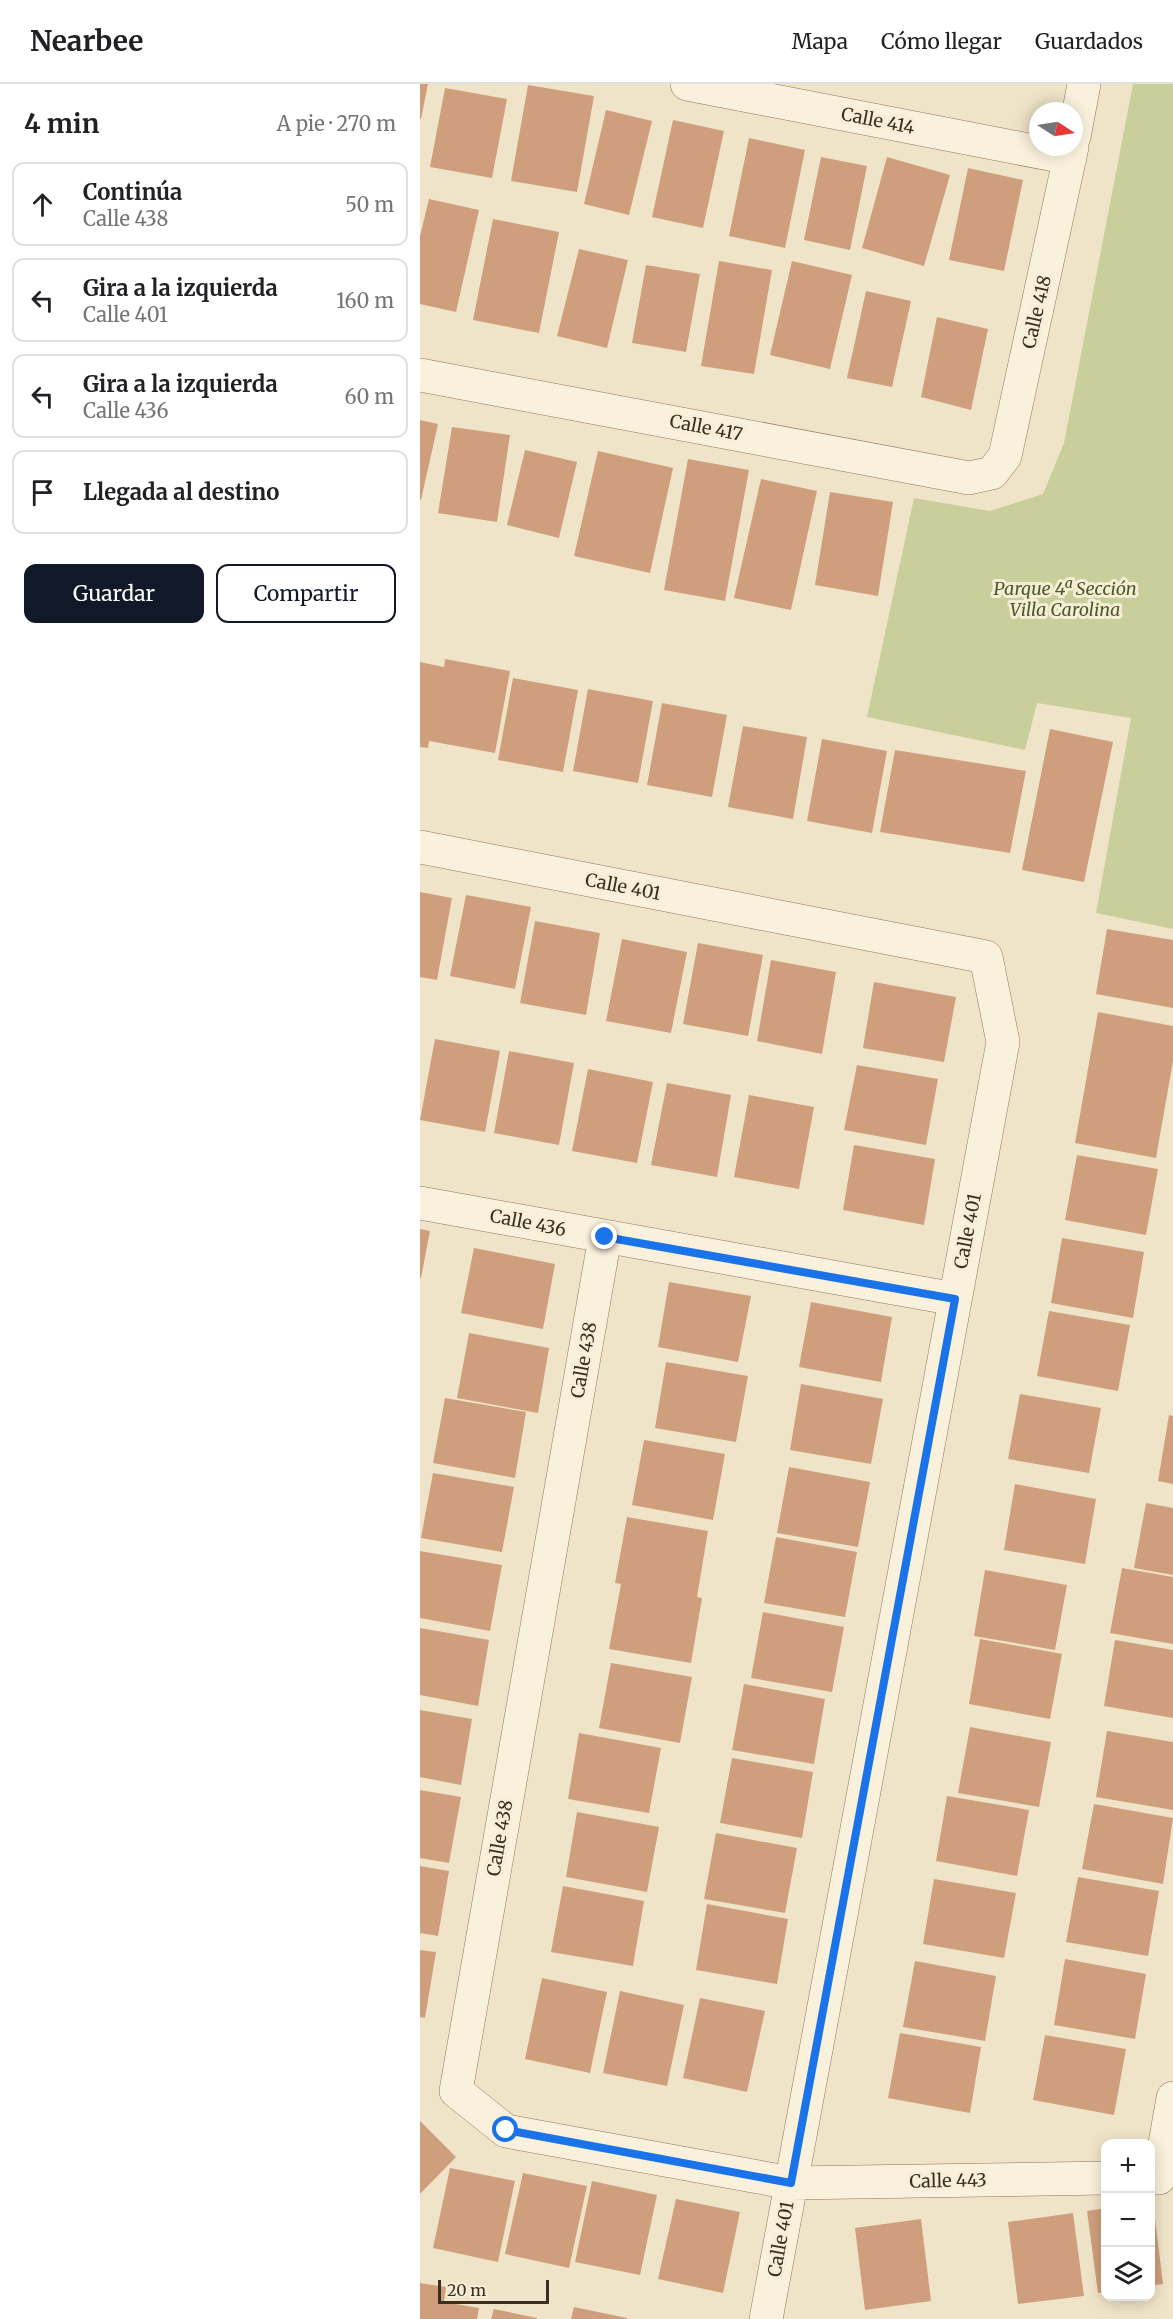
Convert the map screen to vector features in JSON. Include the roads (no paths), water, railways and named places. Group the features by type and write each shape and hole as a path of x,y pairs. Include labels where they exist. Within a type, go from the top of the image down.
{"street":[{"name":"Calle 414","path":"687,84 1029,140"},
{"name":"Calle 418","path":"1081,102 1084,84"},
{"name":"Calle 418","path":"992,473 1005,456 1070,156"},
{"name":"Calle 417","path":"420,375 969,477 992,473"},
{"name":"Calle 401","path":"420,847 986,957 1003,1042 766,2319"},
{"name":"Calle 436","path":"420,1203 955,1299"},
{"name":"Calle 438","path":"605,1237 456,2091 506,2130 791,2183"},
{"path":"1161,2178 1173,2098"},
{"name":"Calle 443","path":"791,2183 1101,2178"}],"park label":[{"name":"Parque 4ª Sección Villa Carolina","path":"1065,599"}]}
